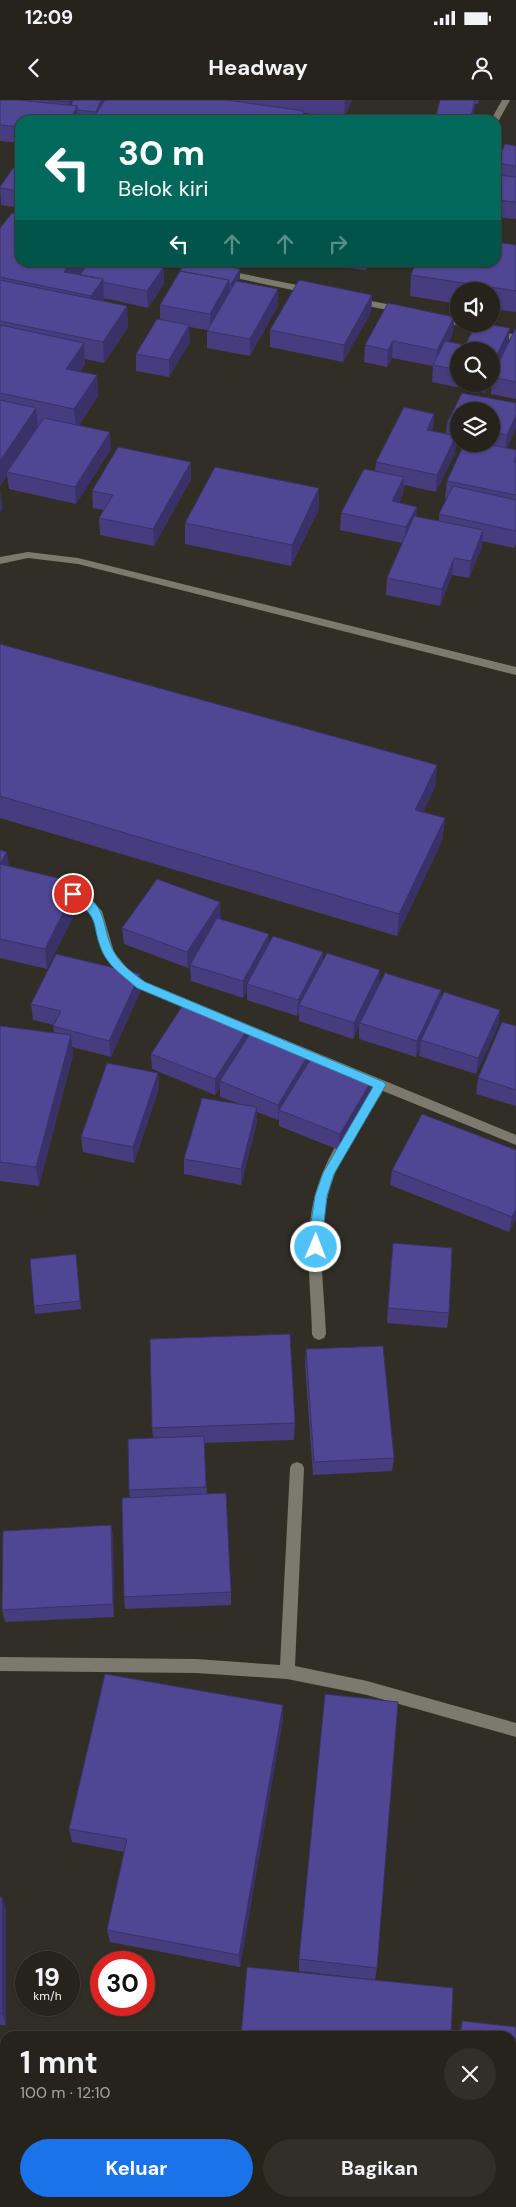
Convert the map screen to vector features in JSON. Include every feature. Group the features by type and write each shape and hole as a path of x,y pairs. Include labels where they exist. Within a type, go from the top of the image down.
{"street":[{"path":"498,115 506,100"},
{"path":"195,267 322,294"},
{"path":"351,300 408,312"},
{"path":"426,316 450,320"},
{"path":"493,332 516,338"},
{"path":"0,561 28,556 56,556 78,560 516,671"},
{"path":"55,887 73,894 87,903 98,914 109,954 123,971 141,985 516,1140"},
{"path":"319,1334 316,1229 321,1196 329,1173 380,1085"},
{"path":"287,1672 297,1468"},
{"path":"0,1664 196,1666 287,1672 367,1688 516,1730"}],"building":[{"path":"0,100 77,106 72,115 15,115 15,126 0,125"},
{"path":"48,100 70,100 69,102"},
{"path":"73,100 101,100 96,112 77,110 77,106 71,105"},
{"path":"105,100 227,100 304,111 302,115 95,115"},
{"path":"440,100 475,100 471,115 436,115"},
{"path":"505,144 516,146 516,166 501,164 501,152"},
{"path":"15,165 15,190 0,187"},
{"path":"501,176 516,177 516,202 501,200"},
{"path":"12,213 15,213 15,267 68,267 64,272 103,279 91,296 0,277 0,228"},
{"path":"501,243 516,245 516,291 500,289 500,282 457,282 411,275 414,267 501,267"},
{"path":"86,267 164,267 147,291 80,275"},
{"path":"182,267 230,267 240,269 231,284 229,284 229,280 180,271 178,274"},
{"path":"180,271 229,280 210,314 160,305"},
{"path":"0,280 127,306 103,342 0,321"},
{"path":"299,280 372,295 344,345 270,330"},
{"path":"236,281 278,289 250,339 207,331"},
{"path":"388,303 450,316 450,325 437,350 393,341 388,350 365,345"},
{"path":"157,319 189,325 169,360 136,354"},
{"path":"0,325 84,343 66,369 97,375 74,409 0,393"},
{"path":"500,326 510,328 500,349 500,342 467,342 472,332 500,332"},
{"path":"516,329 516,382 500,379 500,360"},
{"path":"445,341 450,342 450,368 433,365"},
{"path":"462,393 516,403 516,415 507,435 500,434 500,402 458,402"},
{"path":"0,400 36,408 0,461"},
{"path":"404,407 434,414 427,430 450,435 450,448 437,475 376,462"},
{"path":"44,418 110,432 75,487 7,472"},
{"path":"118,447 191,462 153,529 99,518 113,495 92,491"},
{"path":"500,447 516,450 514,461 516,462 516,495 447,481 460,452 500,452"},
{"path":"215,467 319,488 292,545 185,523"},
{"path":"364,469 404,477 392,501 417,507 406,527 341,513"},
{"path":"453,486 516,500 516,531 439,514"},
{"path":"414,516 483,530 471,561 454,558 442,589 387,578"},
{"path":"0,644 437,765 415,810 445,818 399,914 0,796"},
{"path":"0,850 7,852 0,864"},
{"path":"0,864 78,883 45,949 0,939"},
{"path":"157,879 220,902 187,952 122,928"},
{"path":"217,918 269,934 243,981 190,965"},
{"path":"273,936 323,952 298,1000 247,984"},
{"path":"327,953 380,970 354,1023 299,1005"},
{"path":"56,954 140,974 109,1041 53,1026 61,1011 31,1004"},
{"path":"385,973 441,990 417,1041 360,1023"},
{"path":"444,992 500,1010 478,1058 421,1040"},
{"path":"183,1005 247,1030 215,1079 151,1054"},
{"path":"502,1022 516,1026 516,1090 478,1078"},
{"path":"0,1026 71,1035 36,1167 0,1162"},
{"path":"251,1032 308,1055 278,1105 220,1081"},
{"path":"312,1057 372,1080 340,1134 279,1110"},
{"path":"107,1063 158,1073 133,1147 81,1137"},
{"path":"202,1098 257,1107 241,1169 184,1159"},
{"path":"422,1114 516,1150 516,1209 512,1217 392,1170"},
{"path":"393,1243 452,1248 449,1313 388,1308"},
{"path":"76,1254 80,1301 34,1306 30,1259"},
{"path":"290,1334 295,1423 152,1428 150,1339"},
{"path":"383,1346 394,1458 314,1462 306,1349"},
{"path":"204,1436 206,1487 129,1490 128,1439"},
{"path":"226,1493 231,1592 124,1597 122,1498"},
{"path":"111,1525 113,1604 2,1610 3,1531"},
{"path":"105,1674 283,1705 239,1955 107,1930 127,1839 69,1829"},
{"path":"325,1694 398,1702 377,1968 299,1959"},
{"path":"0,1897 2,1897 2,2014 0,2014"},
{"path":"247,1967 453,1988 451,2031 241,2031"},
{"path":"462,2021 516,2027 516,2031 461,2031"}],"route":[{"path":"73,894 87,903 98,914 109,954 123,971 141,985 380,1085 329,1173 321,1196 316,1229 316,1247"}]}
